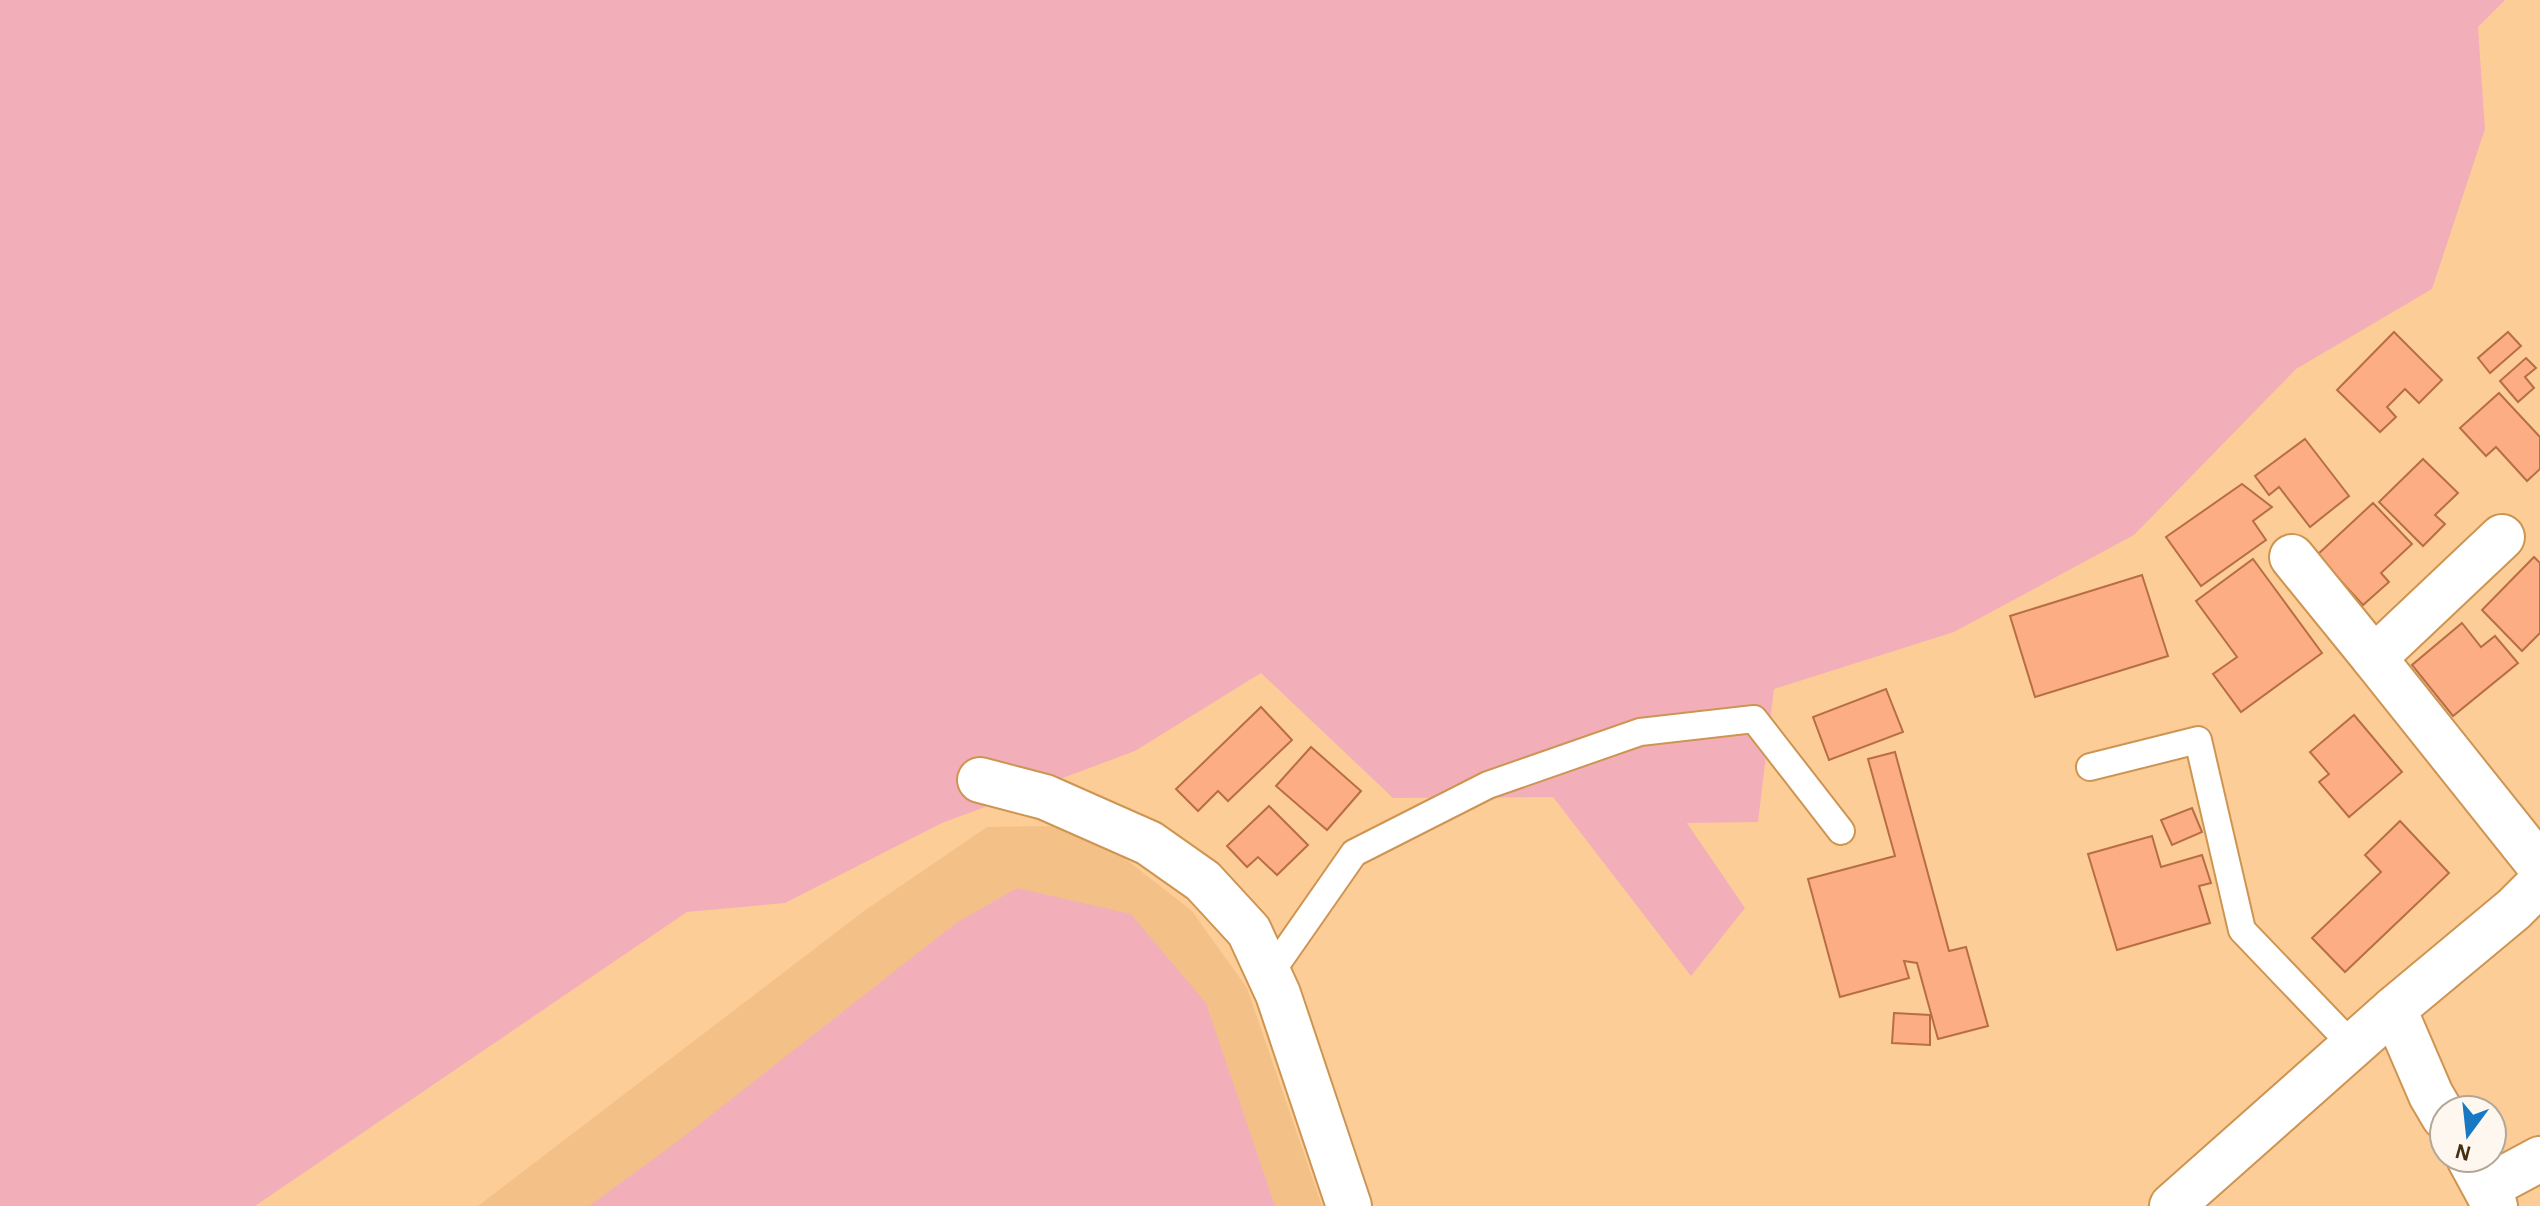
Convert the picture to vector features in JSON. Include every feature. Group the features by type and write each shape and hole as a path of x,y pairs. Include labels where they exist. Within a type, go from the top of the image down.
{"street":[{"path":"2374,658 2502,537"},
{"path":"2292,557 2540,866"},
{"path":"980,780 1045,797 1149,843 1203,881 1249,931 1269,975 1316,1104 1349,1206"},
{"path":"2172,1206 2540,883"},
{"path":"2394,1009 2431,1094"},
{"path":"2483,1184 2540,1159"}],"lane":[{"path":"1269,975 1354,853 1488,785 1640,732 1754,719 1841,831"},
{"path":"2090,767 2198,740 2242,930 2352,1045"}],"shaded area":[{"path":"0,0 2505,0 2478,27 2485,129 2432,289 2296,369 2134,535 1954,632 1774,689 1758,822 1687,823 1745,908 1691,976 1553,797 1393,798 1261,673 1135,751 942,823 785,903 687,912 255,1206 0,1206"},
{"path":"1053,826 1123,857 1192,911 1247,988 1322,1206 478,1206 864,911 987,827"},
{"path":"1017,888 1131,914 1206,1003 1275,1206 589,1206 674,1144 956,923"}],"building":[{"path":"2394,332 2442,380 2419,403 2405,389 2387,407 2396,417 2380,432 2337,390"},
{"path":"2508,332 2521,346 2490,373 2478,358"},
{"path":"2526,358 2536,368 2525,377 2534,388 2518,402 2500,381"},
{"path":"2499,393 2540,437 2540,469 2527,481 2496,447 2486,456 2460,428"},
{"path":"2305,439 2349,496 2310,527 2279,487 2269,495 2255,476"},
{"path":"2423,459 2458,493 2435,515 2445,524 2423,546 2379,502"},
{"path":"2242,484 2272,507 2253,521 2266,540 2201,586 2166,537"},
{"path":"2373,503 2412,544 2381,573 2389,582 2363,605 2317,555"},
{"path":"2534,557 2540,563 2540,633 2522,651 2482,610"},
{"path":"2253,559 2322,653 2241,712 2213,674 2237,657 2196,601"},
{"path":"2142,575 2168,656 2035,697 2010,616"},
{"path":"2462,623 2481,647 2495,636 2518,663 2453,716 2412,665"},
{"path":"1886,689 1903,732 1829,760 1813,717"},
{"path":"1261,707 1292,740 1228,801 1218,791 1198,811 1176,789"},
{"path":"2354,715 2402,772 2349,817 2319,782 2329,774 2310,752"},
{"path":"1311,747 1361,791 1327,830 1276,786"},
{"path":"1895,752 1949,951 1966,947 1988,1026 1938,1039 1917,963 1904,961 1909,978 1840,997 1808,879 1895,856 1868,759"},
{"path":"1269,806 1308,845 1277,875 1258,857 1247,867 1227,846"},
{"path":"2192,808 2202,832 2172,845 2161,820"},
{"path":"2400,821 2449,873 2345,972 2312,938 2381,872 2365,855"},
{"path":"2152,836 2161,867 2202,855 2211,883 2199,886 2210,923 2117,950 2088,854"},
{"path":"1894,1013 1930,1015 1930,1045 1892,1043"}]}
